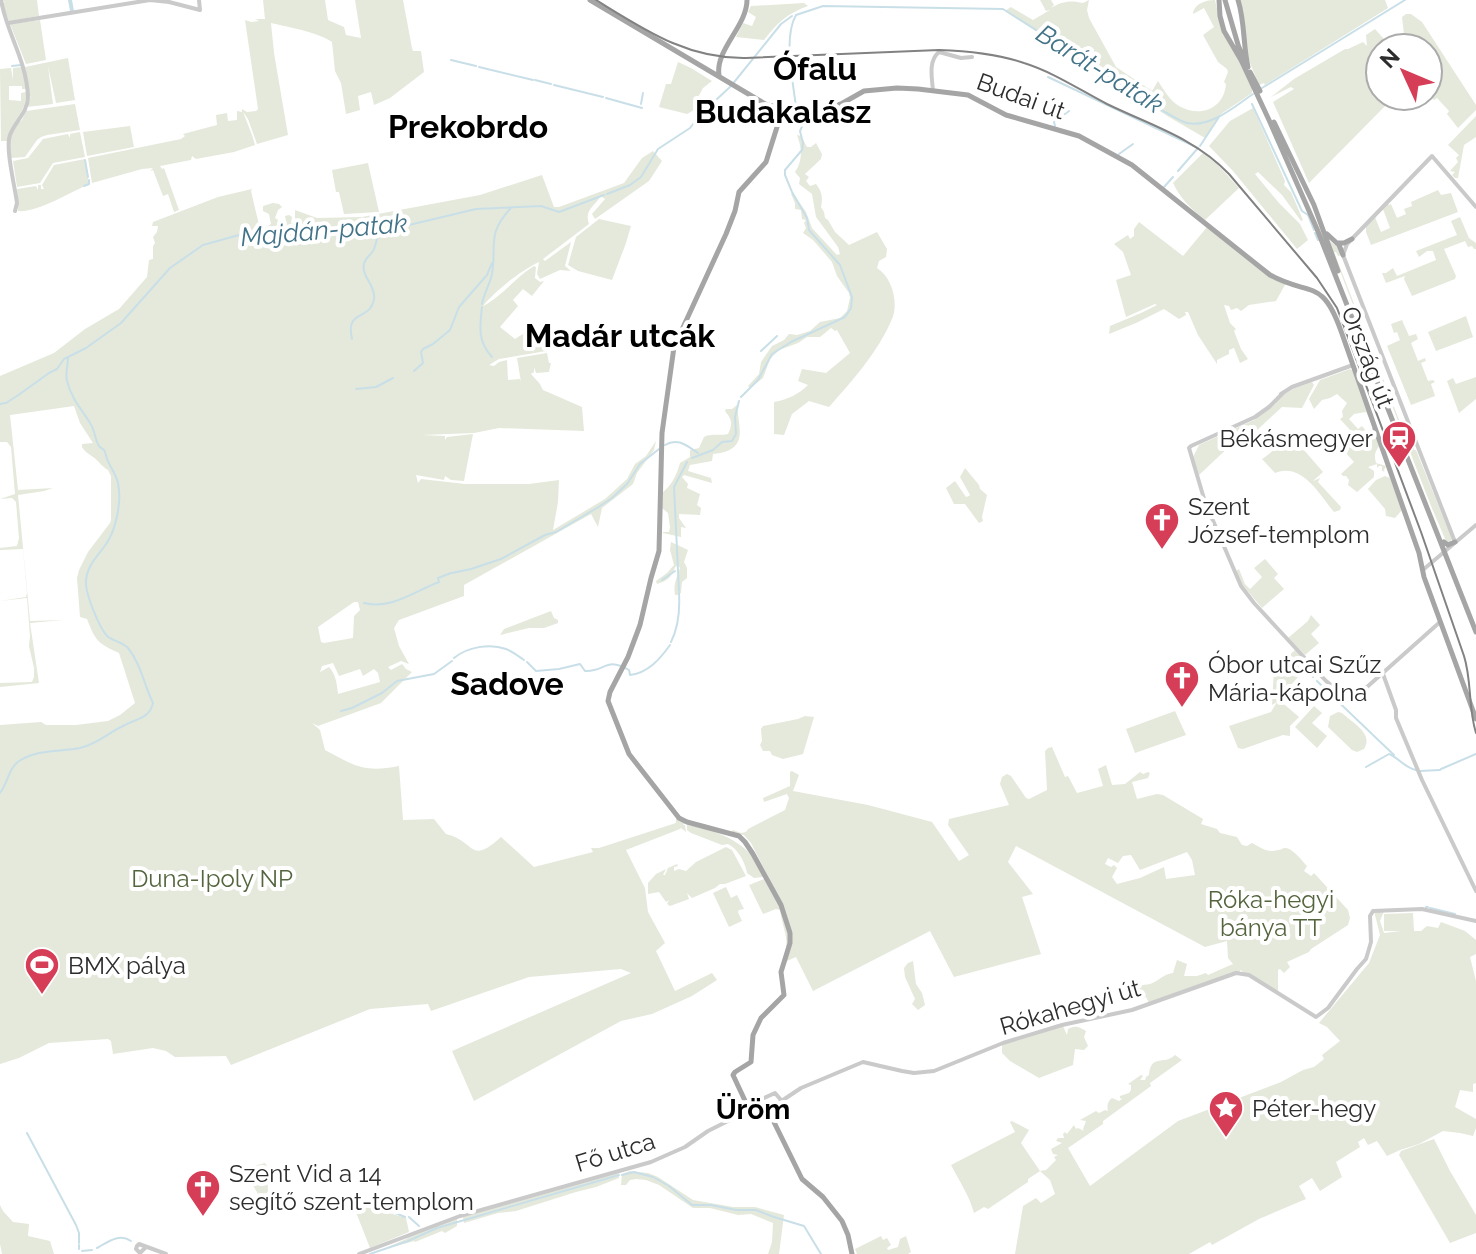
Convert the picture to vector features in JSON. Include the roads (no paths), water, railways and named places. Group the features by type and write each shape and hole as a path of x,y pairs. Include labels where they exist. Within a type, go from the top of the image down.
{"main road":[{"path":"590,0 764,104 785,108 764,165 740,190 728,229 674,347 662,431 659,551 640,628 608,701 629,754 679,818 743,839 772,888 789,930 790,943 781,972 784,995 761,1018 753,1035 751,1062 733,1073 746,1103 759,1106 802,1179 823,1197 842,1221 852,1254"},
{"path":"1238,0 1248,67"},
{"path":"715,73 751,1"},
{"path":"1220,1 1314,205 1476,632"},
{"path":"1220,1 1224,31 1241,60 1315,224 1476,623"},
{"path":"1238,45 1241,60"},
{"name":"Budai út","path":"785,108 817,112 839,106 864,91 889,88 930,89 969,95 1006,115 1079,136 1124,160 1164,190"},
{"name":"Ország út","path":"1164,190 1270,275 1311,289 1325,299 1335,314 1426,567"},
{"path":"1315,224 1336,243 1343,255"},
{"path":"1336,243 1352,239"},
{"path":"1444,542 1448,545 1455,542"},
{"path":"1426,567 1424,577 1476,719"}],"street":[{"path":"1,0 21,57 28,97 26,109 11,131 8,144 17,203 15,211"},
{"path":"8,23 150,0 200,10 199,0"},
{"path":"930,89 932,59 939,52 961,58 972,57"},
{"path":"1455,542 1343,255 1347,244 1432,156 1476,207"},
{"path":"1353,365 1292,387 1259,415 1200,442 1192,449 1191,458 1205,502 1239,583 1250,599 1330,685 1347,693 1363,690 1442,621"},
{"path":"1426,567 1476,525"},
{"path":"1382,673 1418,770 1476,891"},
{"name":"Rókahegyi út","path":"866,1061 914,1073 934,1071 1003,1043 1062,1025 1132,1010 1236,973 1249,975 1313,1016 1319,1015 1366,960 1374,911 1422,909 1476,921"},
{"name":"Fő utca","path":"359,1254 460,1216 651,1162 685,1147 708,1131 746,1112 781,1100 810,1084 866,1061"},
{"path":"759,1106 775,1093 781,1100"},
{"path":"146,1247 137,1252 139,1244 166,1254"}],"waterway":[{"path":"69,0 71,11"},
{"path":"71,0 73,11"},
{"name":"Barát-patak","path":"1262,88 1405,0"},
{"name":"Barát-patak","path":"796,107 790,60 792,24 796,15 823,6 1003,9 1163,111 1187,123 1214,119 1253,94"},
{"name":"Majdán-patak","path":"607,194 641,177 658,149 690,128 731,86 781,24 792,16"},
{"path":"451,60 476,66"},
{"path":"12,66 21,65"},
{"path":"479,67 533,80"},
{"path":"1048,77 1198,148"},
{"path":"535,80 551,84"},
{"path":"554,85 603,97"},
{"path":"641,104 643,93"},
{"path":"606,98 642,108"},
{"path":"1252,104 1314,230"},
{"path":"1055,126 1054,122 1069,111"},
{"path":"1200,146 1219,117"},
{"name":"Barát-patak","path":"741,397 758,380 772,354 845,317 851,308 852,297 840,265 809,230 807,218 785,175 785,170 802,150 800,131 805,120"},
{"path":"1119,154 1133,144"},
{"path":"1178,171 1198,148"},
{"path":"85,160 88,177"},
{"path":"1164,187 1173,177"},
{"path":"84,186 89,184 89,180"},
{"name":"Majdán-patak","path":"0,404 17,396 57,369 64,359 86,348 121,323 170,268 203,245 250,232 359,234 384,231 476,209 541,206 559,212 604,195"},
{"path":"482,304 492,274 495,233 511,208"},
{"path":"352,339 352,323 368,311 374,299 364,264 381,231"},
{"path":"1315,233 1318,240"},
{"path":"414,371 423,363 423,349 450,330 459,307 487,275 492,263"},
{"path":"482,307 482,339 492,357"},
{"path":"761,351 777,336"},
{"path":"0,793 19,761 41,753 92,744 144,716 153,703 132,654 126,646 104,632 87,590 89,569 115,525 119,491 105,452 69,388 66,375 68,358"},
{"path":"356,389 376,387 393,378"},
{"name":"Barát-patak","path":"692,458 713,450 722,442 732,441 736,434 735,417 739,401"},
{"path":"665,445 678,442 698,453"},
{"path":"452,573 501,559 597,508 627,484 640,464 659,449"},
{"name":"Barát-patak","path":"679,591 674,487 687,462"},
{"path":"662,580 675,571"},
{"path":"364,603 393,602 439,582 438,578 451,573"},
{"path":"671,642 678,618 679,593"},
{"path":"527,662 536,671 580,664 585,671 592,671 615,664 629,670 630,675 648,668 670,645"},
{"path":"454,658 472,649 493,646 508,650 524,660"},
{"path":"341,711 382,693 397,681 434,674 452,661"},
{"path":"1306,670 1313,677"},
{"path":"1317,681 1323,687"},
{"path":"1326,690 1372,734"},
{"path":"1373,735 1394,755"},
{"path":"1366,767 1389,754 1416,770"},
{"path":"1441,769 1476,754"},
{"path":"1420,771 1440,770"},
{"path":"1430,908 1455,914"},
{"path":"27,1133 76,1225 79,1243"},
{"path":"622,1175 634,1172 653,1177 692,1205 756,1210 804,1226 821,1254"},
{"path":"370,1254 437,1228 619,1175"},
{"path":"388,1210 405,1217"},
{"path":"409,1217 419,1226"},
{"path":"97,1248 118,1238 131,1241"},
{"path":"82,1251 92,1250"}],"tram line":[{"path":"596,0 667,41 705,54 725,57 939,50 1014,60 1045,71 1171,133 1216,162 1317,278 1337,308 1464,656 1476,733"}],"place":[{"name":"Békásmegyer","path":"1399,469"},
{"name":"Szent József-templom","path":"1162,551"},
{"name":"Óbor utcai Szűz Mária-kápolna","path":"1182,709"},
{"name":"BMX pálya","path":"42,996"},
{"name":"Péter-hegy","path":"1226,1139"},
{"name":"Szent Vid a 14 segítő szent-templom","path":"203,1218"}],"district":[{"name":"Ófalu","path":"815,68"},
{"name":"Budakalász","path":"783,111"},
{"name":"Prekobrdo","path":"468,126"},
{"name":"Madár utcák","path":"620,335"},
{"name":"Sadove","path":"507,683"},
{"name":"Üröm","path":"753,1109"}],"park label":[{"name":"Duna-Ipoly NP","path":"212,878"},
{"name":"Róka-hegyi bánya TT","path":"1271,913"}]}
